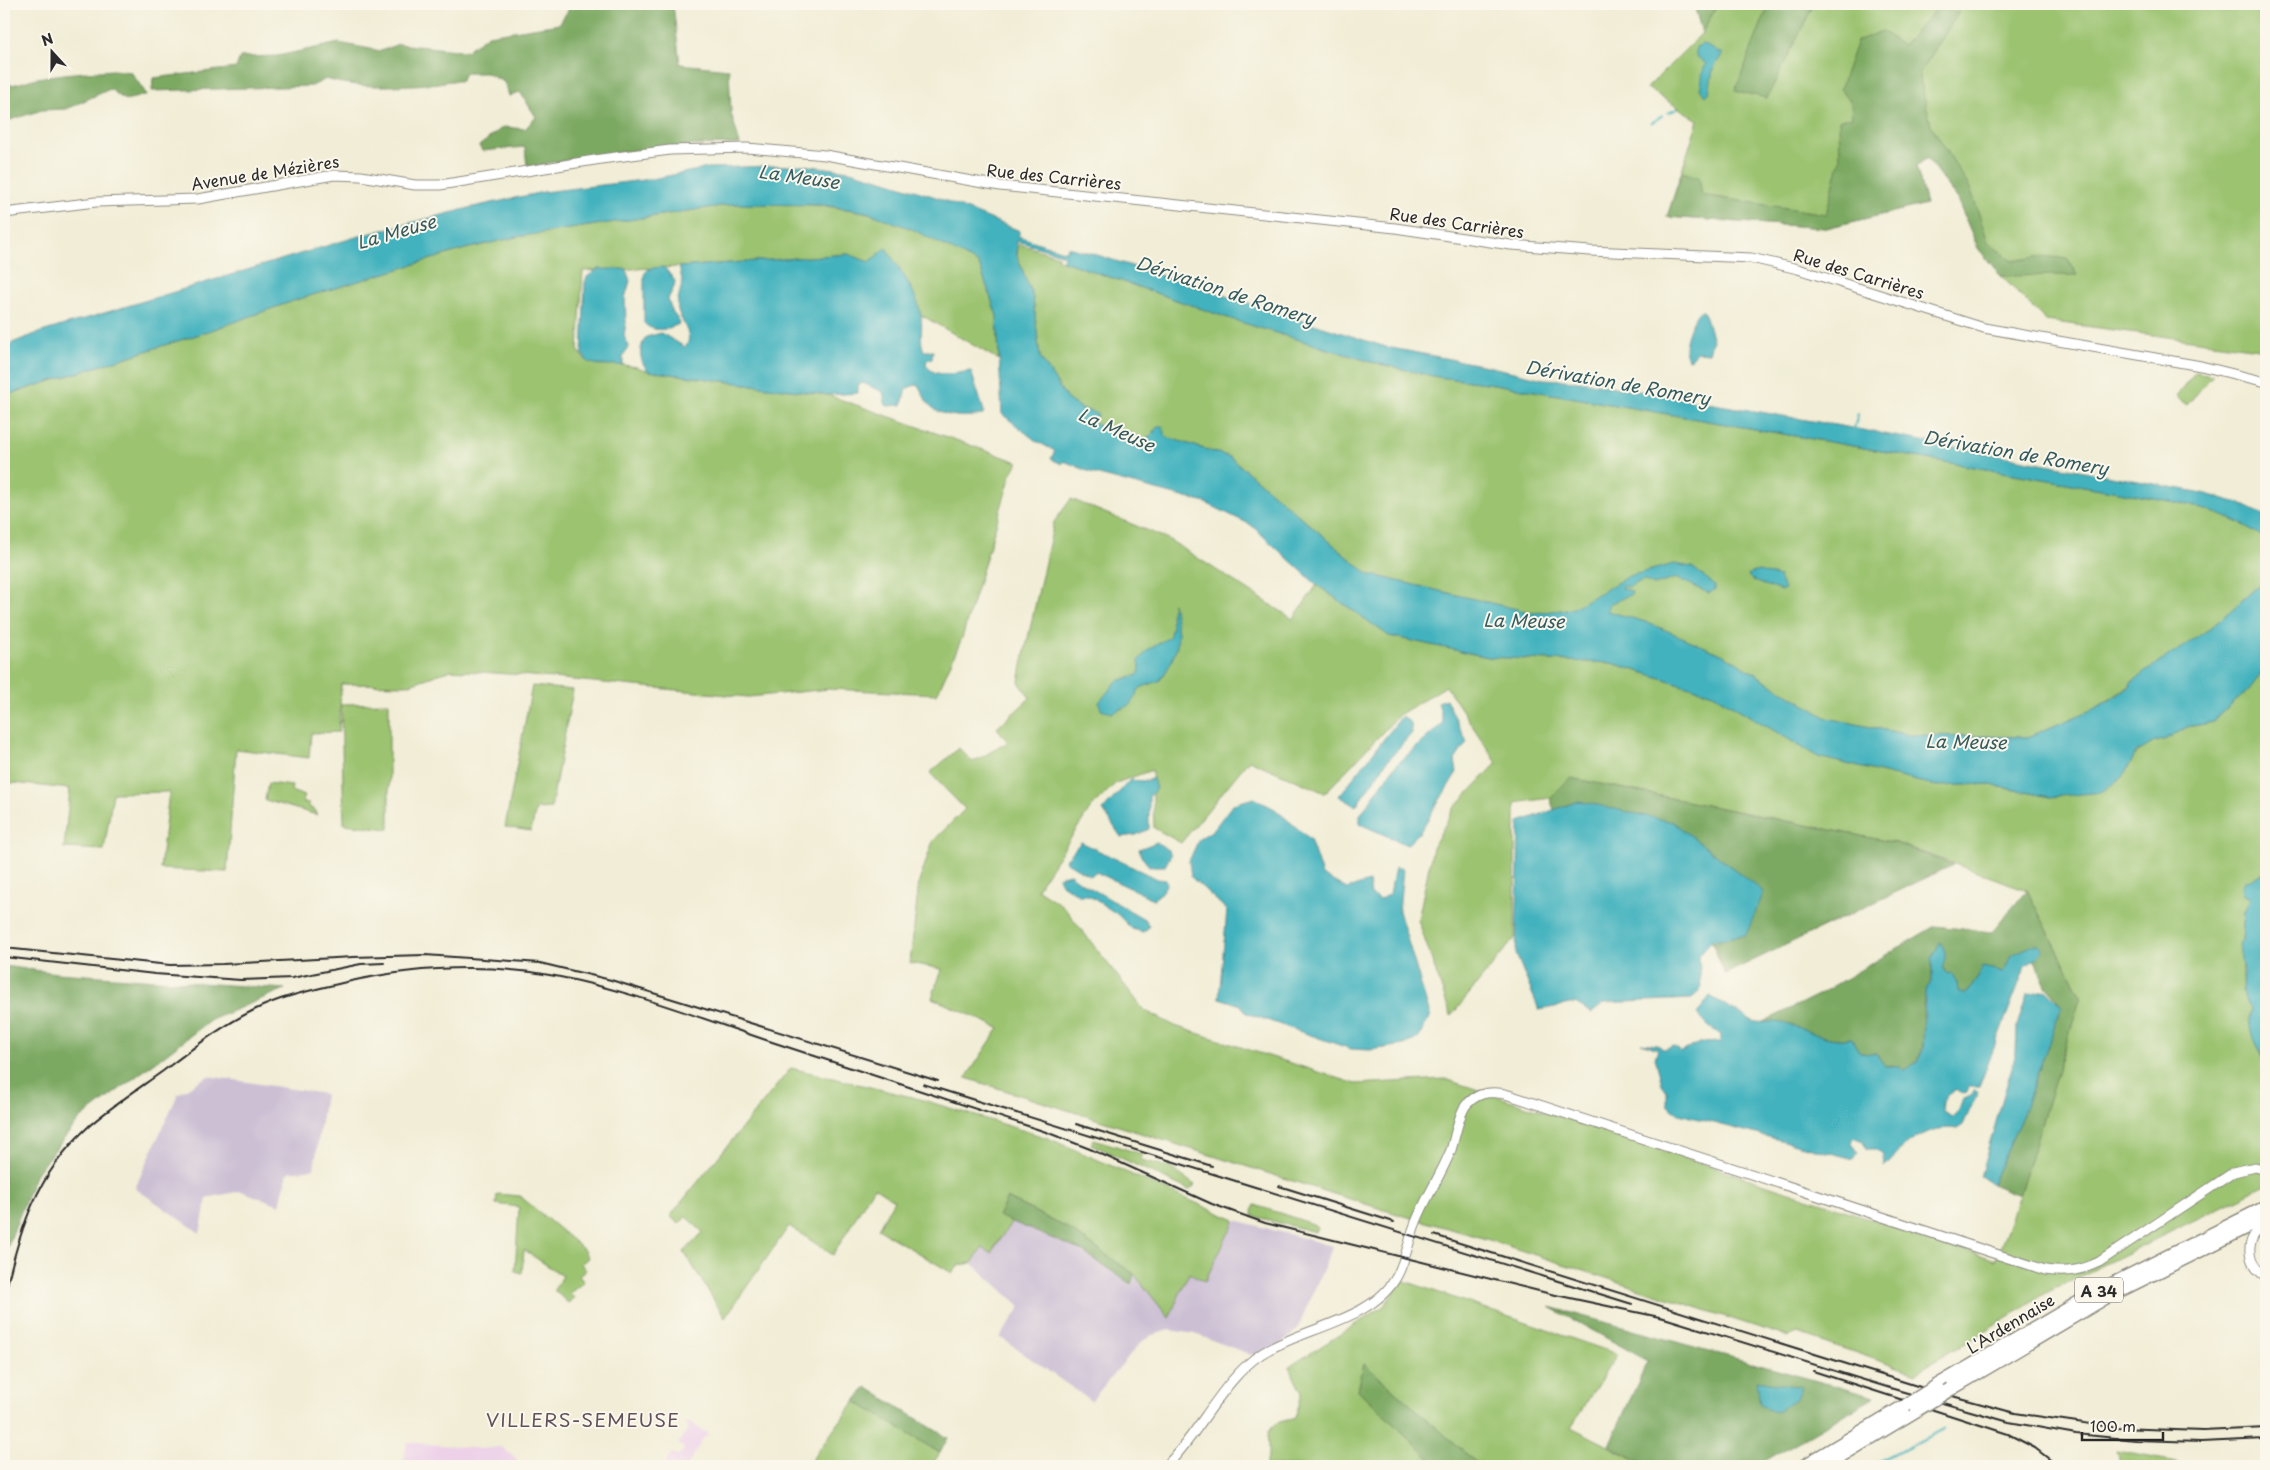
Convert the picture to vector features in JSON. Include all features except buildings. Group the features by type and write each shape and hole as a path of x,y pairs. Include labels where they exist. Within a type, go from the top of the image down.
{"highway":[{"name":"L'Ardennaise","path":"1824,1466 1944,1387 2100,1290 2266,1207"},
{"name":"L'Ardennaise","path":"1944,1387 2105,1298 2266,1218"},
{"name":"L'Ardennaise","path":"1804,1466 1912,1408"}],"main road":[{"name":"Avenue de Mézières","path":"4,213 104,201 198,199 334,176 361,176 415,185 440,185 670,150 746,148 825,154 918,171"},
{"name":"Rue des Carrières","path":"918,171 1000,186 1395,228 1512,245 1574,250 1751,258 1798,269 1984,328 2201,366 2266,382"},
{"path":"1166,1466 1239,1373 1255,1359 1279,1344 1346,1316 1375,1300 1387,1290 1400,1269 1415,1224 1444,1166 1465,1105 1473,1098 1489,1092 1502,1093 2045,1270 2061,1272 2087,1268 2099,1262 2234,1172 2255,1167 2266,1170"},
{"path":"2266,1225 2253,1236 2250,1254 2256,1268 2266,1276"}],"shaded area":[{"path":"208,1076 325,1094 314,1169 288,1172 280,1205 241,1191 207,1198 200,1233 135,1188 178,1094"},
{"path":"1235,1220 1333,1246 1297,1330 1263,1359 1195,1334 1169,1330 1152,1335 1140,1343 1091,1401 1000,1337 1021,1307 972,1263 982,1248 991,1253 1012,1221 1080,1250 1131,1284 1134,1274 1169,1318 1189,1273 1205,1281"},
{"path":"688,1421 708,1434 704,1437 687,1466 664,1466 672,1453 679,1456 684,1450 678,1444 689,1427 686,1424"},
{"path":"407,1442 482,1449 501,1447 517,1459 515,1466 403,1466"}],"green space":[{"path":"569,4 673,4 680,64 729,69 731,113 740,144 713,144 633,151 527,167 525,147 482,151 479,146 503,127 525,129 536,117 520,92 509,96 504,82 486,73 465,73 461,81 417,85 364,86 326,79 312,86 152,91 153,78 236,68 240,57 277,56 339,43 381,51 398,44 466,51 488,35 559,24 569,9"},
{"path":"1694,4 2266,4 2266,350 2046,321 2001,276 1978,248 1957,199 1927,158 1916,166 1926,204 1826,228 1667,217 1698,120 1647,88 1702,33"},
{"path":"1694,4 1718,4 1702,33"},
{"path":"1769,4 1814,4 1767,98 1735,91"},
{"path":"1937,8 1959,12 1919,75 1931,125 1971,190 1988,242 2012,261 2043,256 2068,259 2077,275 2001,276 1978,248 1957,199 1927,158 1916,166 1926,204 1826,228 1667,217 1682,172 1699,177 1702,195 1826,214 1840,159 1839,120 1852,117 1851,102 1840,89 1857,41 1882,31 1903,46"},
{"path":"113,70 131,72 147,95 125,100 110,89 66,109 42,110 4,122 4,85 13,85 57,75"},
{"path":"776,203 831,207 878,216 923,234 979,264 997,316 999,360 921,315 908,282 869,262 848,254 679,267 583,271 578,350 584,359 637,367 648,371 828,395 1018,462 1011,475 962,638 937,694 829,689 748,697 451,670 407,685 341,684 339,732 311,733 309,758 236,749 227,872 160,869 169,792 113,793 104,850 64,848 70,789 4,782 4,396 206,332 296,300 465,249 516,237 734,204"},
{"path":"1019,244 1058,256 1058,259 1063,261 1237,321 1371,362 1438,377 1494,384 2188,505 2234,521 2266,539 2266,579 2211,628 2130,683 2131,685 2096,708 2028,737 1909,735 1827,718 1726,656 1649,623 1591,607 1533,613 1368,574 1230,457 1166,437 1158,426 1150,436 1136,439 1120,436 1098,426 1093,422 1098,415 1080,408 1067,399 1040,357 1033,298 1017,255"},
{"path":"2195,372 2213,375 2187,405 2176,397"},
{"path":"1071,499 1168,539 1293,619 1317,585 1389,636 1488,657 1612,663 1713,694 1818,757 1937,786 1986,784 2050,797 2124,775 2135,755 2144,747 2166,739 2169,736 2170,738 2187,727 2214,722 2219,715 2247,692 2266,668 2266,871 2251,880 2243,894 2250,898 2244,912 2242,940 2240,942 2242,987 2251,1008 2250,1021 2252,1033 2265,1071 2267,1094 2266,1185 2048,1292 1915,1373 1798,1333 1788,1337 1486,1239 1394,1213 966,1078 999,1028 932,998 942,969 910,963 919,882 933,841 965,809 930,773 959,748 973,762 1008,742 997,728 1030,698 1019,682 1054,522","holes":["1446,686 1497,763 1454,808 1433,847 1418,920 1451,1016 1515,938 1515,803 1550,798 1570,778 1896,843 2027,890 2081,996 2019,1195 1996,1260 1445,1079 1356,1084 1175,1026 1144,1010 1063,906 1037,889 1090,809 1116,783 1152,770 1154,828 1181,843 1249,760 1325,793 1399,715"]},
{"path":"532,686 573,690 551,808 536,809 531,831 505,827"},
{"path":"389,703 389,829 344,824 341,704"},
{"path":"1570,778 1896,843 1953,865 1725,974 1711,940 1746,935 1579,801 1554,810 1550,798"},
{"path":"268,783 292,786 291,791 304,796 302,802 309,803 309,807 316,811 317,815 265,800"},
{"path":"2027,890 2081,996 2019,1195 1992,1184 2022,1116 2062,1006 2046,986 2035,960 2043,950 2004,972 1983,967 1970,990 1964,995 1958,991 1957,983 1945,972 1936,951 1933,961 1932,978 1925,992 1923,1003 1924,1036 1922,1047 1914,1064 1904,1071 1893,1065 1885,1066 1876,1054 1860,1053 1851,1038 1829,1038 1785,1025 1761,1023 1818,995 1935,926 1992,932"},
{"path":"4,966 57,973 285,989 211,1020 80,1119 36,1173 4,1256"},
{"path":"791,1068 920,1099 1048,1138 1235,1220 1205,1281 1189,1273 1169,1318 1134,1274 1067,1228 1007,1198 999,1216 1012,1221 991,1253 982,1248 972,1263 960,1265 952,1273 878,1229 894,1200 874,1187 833,1255 789,1226 725,1318 684,1252 703,1232 686,1217 679,1224 670,1216"},
{"path":"1094,1139 1141,1154 1141,1160 1169,1167 1195,1185 1189,1190 1091,1144"},
{"path":"497,1194 520,1196 583,1249 588,1258 581,1264 586,1270 579,1276 584,1282 570,1293 574,1298 568,1303 554,1290 563,1276 524,1250 522,1273 515,1271 519,1207 496,1204"},
{"path":"1007,1198 1067,1228 1134,1274 1131,1284 1080,1250 998,1216"},
{"path":"1255,1205 1313,1224 1317,1227 1315,1232 1253,1216 1252,1211"},
{"path":"1402,1280 1617,1354 1571,1427 1648,1466 1480,1466 1364,1364 1358,1390 1438,1466 1265,1466 1271,1428 1277,1423 1295,1418 1302,1393 1289,1367 1384,1306"},
{"path":"1550,1307 1875,1397 1756,1466 1648,1466 1609,1445 1648,1361"},
{"path":"1364,1364 1480,1466 1438,1466 1358,1390"},
{"path":"866,1387 948,1438 940,1453 855,1401"},
{"path":"855,1401 940,1453 931,1466 807,1466"},
{"path":"2117,1451 2187,1464 2195,1466 2121,1466"}],"water":[{"path":"1702,44 1722,53 1713,69 1709,93 1706,96 1700,89 1703,70 1706,64 1696,56 1696,47"},
{"name":"La Meuse","path":"803,165 850,171 886,181 936,197 1020,231 1018,236 1060,250 1066,251 1067,247 1091,253 1386,347 1544,379 1580,381 1830,424 2203,493 2239,503 2266,516 2266,539 2245,526 2223,516 2176,502 1494,384 1438,377 1371,362 1237,321 1063,261 1064,255 1017,241 1017,256 1033,298 1040,357 1067,399 1080,408 1098,414 1093,422 1105,430 1120,436 1136,439 1144,438 1151,435 1158,426 1163,426 1166,437 1230,457 1368,574 1533,613 1571,609 1629,576 1674,564 1692,567 1715,585 1715,590 1708,593 1677,578 1654,585 1643,580 1628,587 1622,586 1621,588 1631,591 1632,594 1609,604 1607,611 1649,623 1726,656 1827,718 1909,735 2028,737 2096,708 2131,686 2130,684 2145,672 2211,628 2266,579 2266,668 2247,692 2219,715 2214,722 2187,727 2170,738 2169,736 2167,739 2155,742 2136,753 2124,775 2103,792 2050,797 1986,784 1937,786 1818,757 1713,694 1612,663 1488,657 1389,636 1317,585 1251,525 1206,503 1095,474 1064,461 1062,464 1051,459 1055,451 1036,441 1002,414 997,316 979,264 912,229 866,212 823,205 734,204 516,237 465,249 296,300 206,332 4,396 4,346 38,333 356,237 473,207 543,192 652,179 708,168"},
{"path":"886,248 907,280 916,298 921,320 921,338 924,351 933,351 932,358 927,360 926,365 940,374 971,371 984,411 983,415 957,416 943,414 928,403 918,385 906,389 902,405 887,406 883,392 863,383 858,385 858,393 828,395 648,371 643,362 641,350 646,337 661,333 685,347 688,343 688,334 678,310 678,299 682,282 679,267 848,254 869,262"},
{"path":"664,267 675,281 668,299 672,312 678,319 679,324 670,328 656,329 644,323 644,275 650,269"},
{"path":"598,269 626,269 630,281 625,298 626,322 624,336 629,346 623,356 623,365 598,365 588,362 582,354 585,282 587,277"},
{"path":"1700,311 1703,311 1705,315 1713,340 1709,353 1697,352 1688,360 1685,348 1686,339"},
{"path":"1759,571 1779,577 1784,589 1781,591 1748,576"},
{"path":"1173,603 1178,633 1177,646 1164,675 1159,681 1140,688 1130,705 1112,713 1101,710 1099,702 1117,681 1138,675 1140,669 1139,660 1148,650 1169,637 1172,628 1171,612"},
{"path":"1446,699 1467,742 1455,760 1457,772 1420,832 1407,845 1360,824 1360,815 1394,767 1443,723 1438,702"},
{"path":"1402,716 1411,723 1412,733 1385,764 1356,806 1339,796"},
{"path":"1153,778 1156,789 1149,797 1149,829 1136,835 1121,837 1103,810 1130,780 1146,781"},
{"path":"1254,798 1275,809 1310,839 1322,875 1347,889 1369,882 1371,895 1380,900 1390,894 1395,867 1403,869 1399,911 1430,1015 1419,1038 1404,1045 1370,1050 1351,1049 1246,1013 1241,1005 1219,998 1227,910 1191,877 1189,861 1199,839 1213,830 1233,804"},
{"path":"1579,801 1673,822 1764,892 1746,935 1712,940 1699,955 1701,988 1692,999 1604,1003 1592,1013 1575,1003 1539,1010 1516,954 1519,822"},
{"path":"1081,842 1157,879 1166,880 1167,884 1159,895 1153,899 1096,872 1090,876 1065,861"},
{"path":"1157,842 1169,851 1171,855 1165,866 1149,866 1141,856 1139,849"},
{"path":"2266,871 2266,1081 2264,1059 2251,1032 2251,1008 2247,1004 2242,992 2243,971 2239,944 2242,940 2244,912 2250,898 2242,894 2241,888 2244,881 2251,880"},
{"path":"1070,874 1146,920 1149,927 1143,932 1132,929 1117,914 1088,895 1079,895 1062,884 1058,877"},
{"path":"1940,942 1945,954 1942,967 1948,974 1952,973 1957,983 1958,991 1964,995 1970,990 1983,967 2004,972 2011,955 2038,943 2043,950 2035,960 2026,965 1979,1087 1969,1087 1967,1093 1963,1094 1957,1089 1947,1095 1944,1101 1943,1112 1952,1117 1959,1110 1963,1099 1970,1096 1974,1091 1978,1092 1963,1125 1957,1129 1934,1130 1920,1136 1900,1150 1884,1166 1883,1155 1877,1149 1866,1149 1863,1141 1854,1137 1852,1143 1858,1152 1854,1159 1679,1114 1667,1105 1667,1091 1662,1084 1655,1057 1658,1049 1641,1043 1658,1045 1663,1049 1674,1046 1681,1052 1700,1043 1720,1042 1721,1035 1708,1026 1697,1014 1710,996 1753,1021 1786,1024 1832,1038 1851,1038 1860,1053 1876,1054 1885,1066 1899,1066 1904,1071 1917,1062 1923,1050 1925,991 1932,981 1932,959"},
{"path":"2046,990 2062,1006 2022,1116 1992,1184 1980,1177 2016,1053 2017,1026 2027,994"},
{"path":"1757,1380 1801,1387 1796,1399 1777,1412 1760,1405"}],"waterway":[{"path":"1668,113 1677,109"},
{"path":"1651,123 1662,116"},
{"path":"1854,429 1858,414"},
{"path":"1872,1466 1943,1429"}],"railway":[{"path":"4,948 170,965 425,955 540,963 611,980 938,1081"},
{"path":"4,957 155,974 241,980 292,978 361,964 384,963"},
{"path":"4,1298 16,1250 32,1205 55,1164 89,1126 196,1046 242,1016 265,1005 297,994 388,974 436,969 483,968 531,972 560,977 650,1001 1046,1132 1090,1149 1212,1204 1265,1223 1551,1294 1664,1318 1890,1388 2009,1422 2076,1434 2136,1440 2201,1442 2266,1439"},
{"path":"923,1084 1632,1304"},
{"path":"1076,1124 1212,1166"},
{"path":"1279,1186 1394,1222"},
{"path":"1434,1235 1930,1390 2015,1413 2118,1428 2203,1431 2266,1428"},
{"path":"1813,1371 2008,1434 2035,1448 2058,1466"}],"district":[{"name":"VILLERS-SEMEUSE","path":"583,1419"}],"water label":[{"name":"Dérivation de Romery","path":"1226,290"},
{"name":"Dérivation de Romery","path":"1618,382"},
{"name":"Dérivation de Romery","path":"2016,452"}]}
